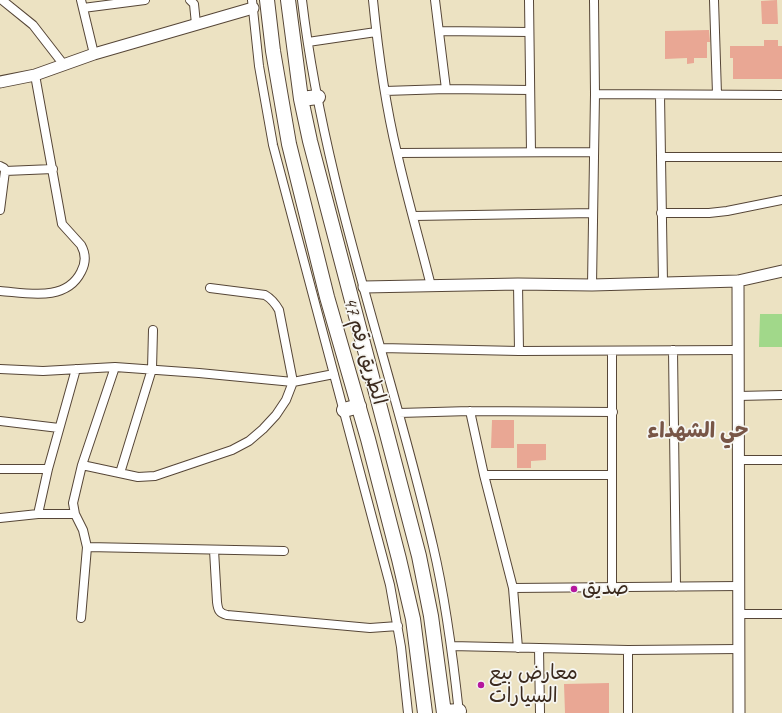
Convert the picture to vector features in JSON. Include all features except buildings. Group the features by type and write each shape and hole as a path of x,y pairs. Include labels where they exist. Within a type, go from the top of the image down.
{"highway":[{"path":"267,2 293,1"},
{"name":"الطريق رقم 47","path":"293,1 301,99 310,141 419,556 431,616 444,713"},
{"name":"الطريق رقم 47","path":"267,2 280,98 289,144 327,297 384,498 413,619 425,713"},
{"path":"301,99 318,96"},
{"path":"344,410 359,406"},
{"path":"413,619 431,616"},
{"path":"444,713 459,712"}],"street":[{"path":"2,0 33,25 64,65"},
{"path":"94,54 82,4 145,0"},
{"path":"190,0 194,4 196,24"},
{"path":"373,0 376,32 385,91 397,153 431,286"},
{"path":"435,0 446,89"},
{"path":"529,0 531,152"},
{"path":"592,285 595,94 594,0"},
{"path":"714,0 717,94"},
{"path":"293,1 308,42 318,96 346,224 399,413 434,547 451,646 459,712"},
{"path":"0,82 35,75 94,54 196,24 253,4 261,78 273,145 390,585 398,626 408,713"},
{"path":"439,31 529,32"},
{"path":"308,42 376,32"},
{"path":"0,291 53,293 64,290 73,283 82,270 85,260 83,249 62,224 35,75"},
{"path":"385,91 446,89 530,90"},
{"path":"595,94 782,95"},
{"path":"660,95 663,283"},
{"path":"397,153 593,152"},
{"path":"661,158 782,156"},
{"path":"0,210 2,168 52,169"},
{"path":"661,213 709,213 782,200"},
{"path":"414,216 593,213"},
{"path":"364,287 518,284 592,285 738,281 782,271"},
{"path":"738,281 740,713"},
{"path":"518,284 518,352"},
{"path":"82,466 138,477 155,476 232,450 249,441 276,416 286,400 293,382 279,310 271,298 259,293 210,288"},
{"path":"120,473 152,369 153,330"},
{"path":"381,348 518,352 738,350"},
{"path":"673,350 676,587"},
{"path":"612,351 612,588"},
{"path":"0,368 28,371 114,367 293,382 334,374"},
{"path":"81,618 87,547 83,530 75,514 73,503 82,466 114,367"},
{"path":"38,514 48,469 76,369"},
{"path":"738,396 782,395"},
{"path":"399,413 470,411 613,412"},
{"path":"470,411 484,475 513,588 518,648"},
{"path":"0,421 59,428"},
{"path":"738,460 782,460"},
{"path":"0,469 48,469"},
{"path":"484,475 612,475"},
{"path":"0,518 38,514 75,514"},
{"path":"87,547 284,551"},
{"path":"214,550 217,602 218,610 221,613 370,628 398,626"},
{"path":"513,588 739,586"},
{"path":"739,614 782,614"},
{"path":"451,646 628,650 739,649"},
{"path":"539,648 540,713"},
{"path":"628,650 628,713"}],"green space":[{"path":"760,314 782,314 782,347 759,347"}],"place":[{"name":"صديق","path":"574,589"},
{"name":"معارض بيع السيارات","path":"481,685"}],"district":[{"name":"حي الشهداء","path":"698,431"}]}
